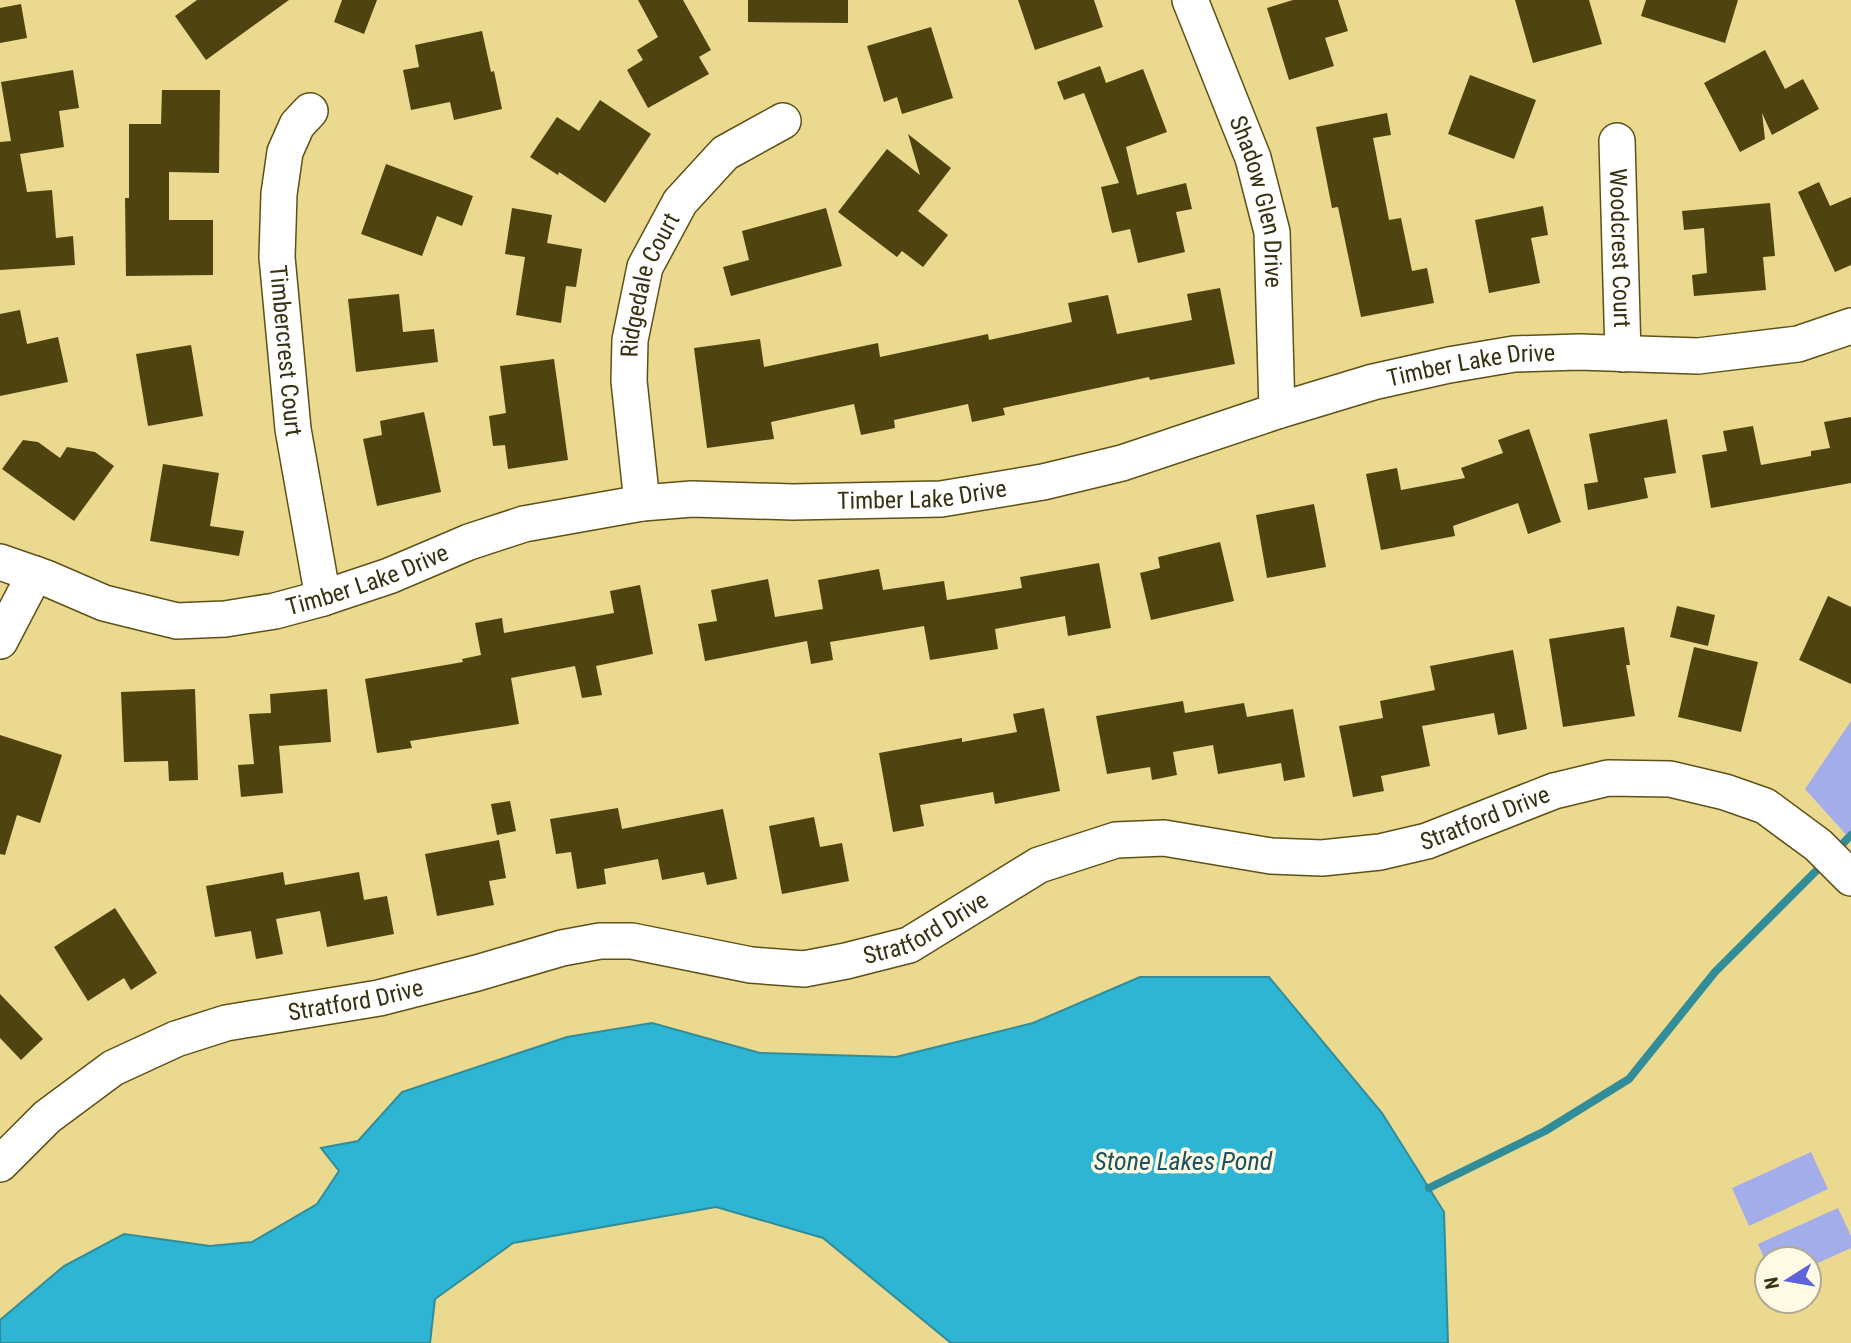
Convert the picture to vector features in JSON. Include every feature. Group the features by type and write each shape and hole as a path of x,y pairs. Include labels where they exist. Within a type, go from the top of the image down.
{"street":[{"name":"Shadow Glen Drive","path":"1190,0 1253,158 1272,232 1277,411"},
{"name":"Timbercrest Court","path":"310,111 297,125 285,152 279,194 277,257 293,429 323,598"},
{"name":"Ridgedale Court","path":"642,503 629,381 630,340 645,267 680,202 725,153 783,121"},
{"name":"Woodcrest Court","path":"1617,141 1623,354"},
{"name":"Timber Lake Drive","path":"0,562 104,603 177,621 238,617 275,611 323,598 389,576 469,542 524,524 642,503 692,499 793,502 941,499 1043,482 1122,463 1373,382 1449,365 1514,354 1579,352 1698,356 1798,344 1851,326"},
{"path":"0,641 35,574"},
{"name":"Stratford Drive","path":"0,1164 47,1117 113,1068 176,1038 226,1023 379,998 562,948 600,941 632,941 764,966 804,969 846,961 909,945 1039,865 1116,840 1164,838 1272,856 1322,858 1380,852 1427,841 1554,791 1608,778 1670,779 1725,792 1765,806 1837,864"}],"shaded area":[{"path":"1851,721 1851,840 1805,789"},
{"path":"1811,1152 1828,1189 1749,1226 1732,1188"},
{"path":"1838,1208 1851,1236 1851,1248 1823,1261 1823,1245 1758,1244"}],"water":[{"name":"Stone Lakes Pond","path":"1140,977 1269,977 1382,1113 1444,1212 1448,1343 951,1343 823,1238 716,1207 513,1243 435,1299 430,1343 0,1343 0,1320 64,1266 124,1234 210,1246 252,1242 317,1204 339,1171 321,1148 358,1141 402,1092 567,1037 652,1023 760,1053 896,1057 1033,1023"}],"building":[{"path":"197,0 289,0 206,60 175,16"},
{"path":"342,0 377,0 364,34 334,22"},
{"path":"638,0 683,0 711,50 699,57 709,74 648,108 627,70 643,60 637,50 658,37"},
{"path":"748,0 848,0 848,23 748,22"},
{"path":"1018,0 1094,0 1103,27 1035,50"},
{"path":"1293,0 1338,0 1348,31 1325,38 1334,66 1289,80 1267,8"},
{"path":"1515,0 1589,0 1602,44 1533,63"},
{"path":"1646,0 1738,0 1725,43 1641,16"},
{"path":"21,4 27,38 0,43 0,8"},
{"path":"931,27 953,98 902,114 897,97 884,102 867,46"},
{"path":"482,31 502,109 454,120 450,102 411,110 403,70 419,67 415,45"},
{"path":"1765,50 1785,89 1803,79 1819,109 1772,135 1762,113 1765,139 1740,152 1704,83"},
{"path":"1100,66 1106,83 1143,69 1167,132 1126,147 1137,195 1186,183 1192,209 1176,212 1185,252 1138,263 1130,229 1112,233 1101,187 1119,183 1084,93 1064,100 1057,82"},
{"path":"73,70 79,108 59,111 64,147 20,154 27,192 52,190 56,238 73,236 75,265 0,270 0,142 11,141 1,82"},
{"path":"1470,75 1536,100 1514,159 1448,134"},
{"path":"162,90 220,90 219,173 169,172 169,220 213,220 213,275 126,276 125,198 129,198 129,124 161,124"},
{"path":"600,100 651,134 605,203 559,172 558,175 530,157 557,117 579,131"},
{"path":"1387,113 1391,135 1373,138 1389,220 1401,218 1412,271 1427,268 1434,303 1361,317 1338,207 1332,208 1316,127"},
{"path":"908,134 951,168 918,211 948,235 923,267 902,251 897,257 838,212 887,149 920,175"},
{"path":"386,164 473,196 462,226 437,216 422,256 361,234"},
{"path":"1819,182 1830,206 1851,197 1851,265 1835,272 1798,192"},
{"path":"1770,203 1775,256 1763,257 1766,290 1694,296 1692,275 1707,273 1704,228 1684,230 1682,211"},
{"path":"1543,206 1548,235 1531,238 1540,283 1489,293 1475,220"},
{"path":"512,208 552,215 547,243 582,249 576,287 566,286 561,323 516,315 525,257 505,254"},
{"path":"826,208 842,266 731,296 723,267 749,260 742,231"},
{"path":"1220,288 1235,364 1150,380 1149,377 1003,408 1005,415 972,422 968,404 894,420 895,428 861,435 854,404 771,422 774,439 707,448 694,348 760,339 764,367 878,343 880,357 988,334 989,340 1072,322 1068,303 1108,295 1117,334 1192,320 1187,294"},
{"path":"399,294 403,332 434,329 438,362 356,372 348,299"},
{"path":"20,310 27,344 58,337 68,382 0,396 0,314"},
{"path":"191,345 203,416 148,426 136,354"},
{"path":"554,359 568,460 508,469 505,445 493,446 489,416 506,413 500,366"},
{"path":"424,412 441,492 377,506 363,439 382,435 380,421"},
{"path":"1851,417 1851,483 1711,508 1702,455 1727,451 1723,431 1753,426 1761,465 1811,456 1811,451 1830,448 1824,422"},
{"path":"1667,419 1676,473 1644,478 1648,498 1588,510 1584,484 1598,482 1589,434"},
{"path":"1529,429 1561,522 1528,534 1518,503 1453,526 1455,536 1381,550 1366,474 1397,468 1401,490 1465,478 1461,468 1503,453 1498,440"},
{"path":"23,440 38,442 60,458 67,447 95,452 114,466 74,521 2,469"},
{"path":"163,464 219,473 210,526 244,531 239,556 150,541"},
{"path":"1314,504 1326,567 1267,578 1256,515"},
{"path":"1220,542 1234,601 1151,620 1140,573 1160,568 1158,557"},
{"path":"1099,563 1111,628 1068,636 1065,616 995,629 998,649 930,660 924,626 830,642 833,660 811,664 807,641 705,661 698,624 717,621 711,590 768,579 775,617 823,609 818,580 879,569 883,590 944,581 947,600 1022,588 1020,577"},
{"path":"640,585 653,654 596,666 602,695 582,698 575,666 511,678 519,724 410,741 412,748 377,753 365,679 463,662 462,659 481,655 475,623 502,618 504,633 614,613 610,591"},
{"path":"1828,596 1851,607 1851,684 1799,660"},
{"path":"1677,606 1715,615 1708,646 1670,637"},
{"path":"1624,627 1630,665 1626,665 1635,716 1563,727 1549,639"},
{"path":"1694,647 1758,662 1741,732 1678,717"},
{"path":"1513,650 1527,729 1498,735 1494,713 1422,726 1430,766 1381,776 1384,791 1353,797 1339,726 1383,718 1380,701 1435,690 1430,666"},
{"path":"195,689 198,780 169,781 168,761 124,762 121,692"},
{"path":"327,689 331,742 279,746 283,793 241,797 238,765 254,764 249,714 271,713 270,694"},
{"path":"1183,701 1185,713 1244,703 1247,717 1293,709 1305,777 1284,781 1281,763 1218,774 1213,745 1173,752 1177,775 1152,780 1150,767 1107,774 1096,716"},
{"path":"1044,708 1060,791 995,804 993,792 920,805 924,826 893,832 879,753 962,738 962,742 1017,732 1013,714"},
{"path":"0,735 62,755 40,823 17,815 5,855 0,854"},
{"path":"510,801 516,831 497,835 491,804"},
{"path":"618,808 622,829 723,809 737,879 707,885 704,872 662,880 658,859 604,869 606,884 577,889 571,852 556,854 550,819"},
{"path":"814,817 820,847 842,843 849,881 782,894 769,826"},
{"path":"499,840 506,878 489,881 494,905 437,916 425,854"},
{"path":"283,872 285,885 359,872 364,900 387,896 394,934 327,947 320,911 276,919 283,954 256,959 251,931 215,937 206,886"},
{"path":"115,908 157,973 131,990 124,978 88,1001 54,947"},
{"path":"0,994 43,1039 21,1060 0,1038"}],"waterway":[{"path":"1835,852 1851,835"},
{"path":"1429,1188 1545,1131 1629,1079 1715,972 1823,864"}]}
